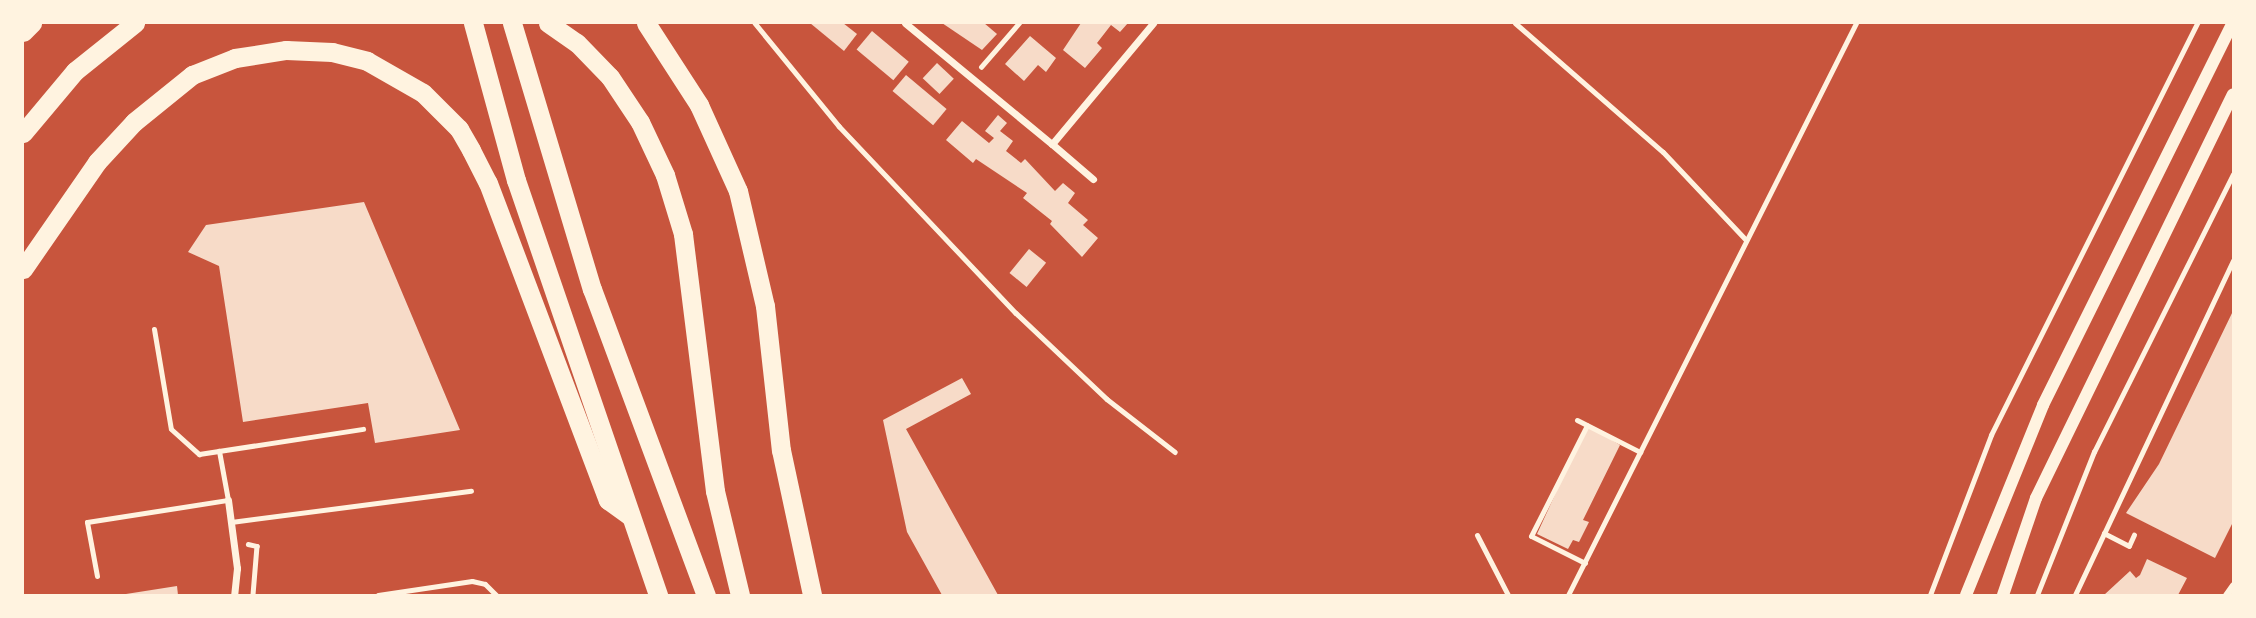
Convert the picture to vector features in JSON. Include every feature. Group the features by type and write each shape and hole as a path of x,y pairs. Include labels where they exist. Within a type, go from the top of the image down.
{"highway":[{"path":"23,32 32,23"},
{"path":"23,133 75,71 135,23"},
{"path":"473,23 516,180 658,595"},
{"path":"512,23 592,289 705,595"},
{"path":"548,23 577,43 610,76 640,122 665,175 683,234 715,491 740,595"},
{"path":"646,23 699,105 741,203 765,306 781,450 812,595"},
{"path":"23,269 97,162 134,122 192,75 235,58 286,50 332,52 367,61 423,93 458,129 471,150 608,500 630,516"}],"street":[{"path":"905,23 1093,179"},
{"path":"1052,145 1153,23"},
{"path":"1966,595 2043,404 2233,23"},
{"path":"2003,595 2036,498 2233,94"},
{"path":"228,500 237,568 234,595"},
{"path":"2226,595 2233,585"}],"lane":[{"path":"1515,23 1662,152 1746,240"},
{"path":"1568,595 1856,23"},
{"path":"154,329 171,429 199,454 363,429"},
{"path":"1577,420 1640,452"},
{"path":"1585,562 1531,536 1587,425"},
{"path":"97,576 87,522 228,500 219,451"},
{"path":"230,522 471,491"},
{"path":"1477,535 1508,595"},
{"path":"378,595 472,581 485,584 496,595"}],"path":[{"path":"754,23 839,126 1016,313 1107,399 1175,452"},
{"path":"971,78 1019,23"},
{"path":"1930,595 1991,435 2197,23"},
{"path":"2037,595 2094,452 2233,175"},
{"path":"2075,595 2233,261"},
{"path":"2104,533 2129,546 2134,535"}],"building":[{"path":"810,23 843,23 857,34 844,51"},
{"path":"942,23 984,23 997,34 982,50"},
{"path":"1081,23 1128,23 1120,32 1111,25 1097,43 1102,48 1085,68 1063,50"},
{"path":"872,31 909,62 893,80 857,49"},
{"path":"1030,36 1056,58 1046,72 1038,65 1024,81 1005,64"},
{"path":"937,63 954,79 939,94 923,78"},
{"path":"906,75 947,109 933,125 893,91"},
{"path":"998,115 1007,123 1000,131 1013,141 1006,151 1021,163 1025,159 1055,191 1063,183 1075,193 1068,203 1088,220 1083,225 1098,238 1082,257 1050,224 1052,221 1023,198 1027,193 976,159 973,163 946,140 962,121 989,143 994,138 985,131"},
{"path":"364,202 460,430 375,443 368,403 243,422 219,266 188,252 206,225"},
{"path":"1029,249 1046,263 1027,287 1009,273"},
{"path":"2233,311 2233,522 2215,558 2126,513 2159,464"},
{"path":"962,378 971,394 906,429 998,595 942,595 907,532 883,420"},
{"path":"1587,425 1620,445 1583,520 1589,522 1579,542 1573,540 1568,549 1537,534"},
{"path":"2147,559 2187,578 2178,595 2104,595 2130,571 2136,578 2140,575"},
{"path":"177,586 178,595 126,595 126,594"}]}
